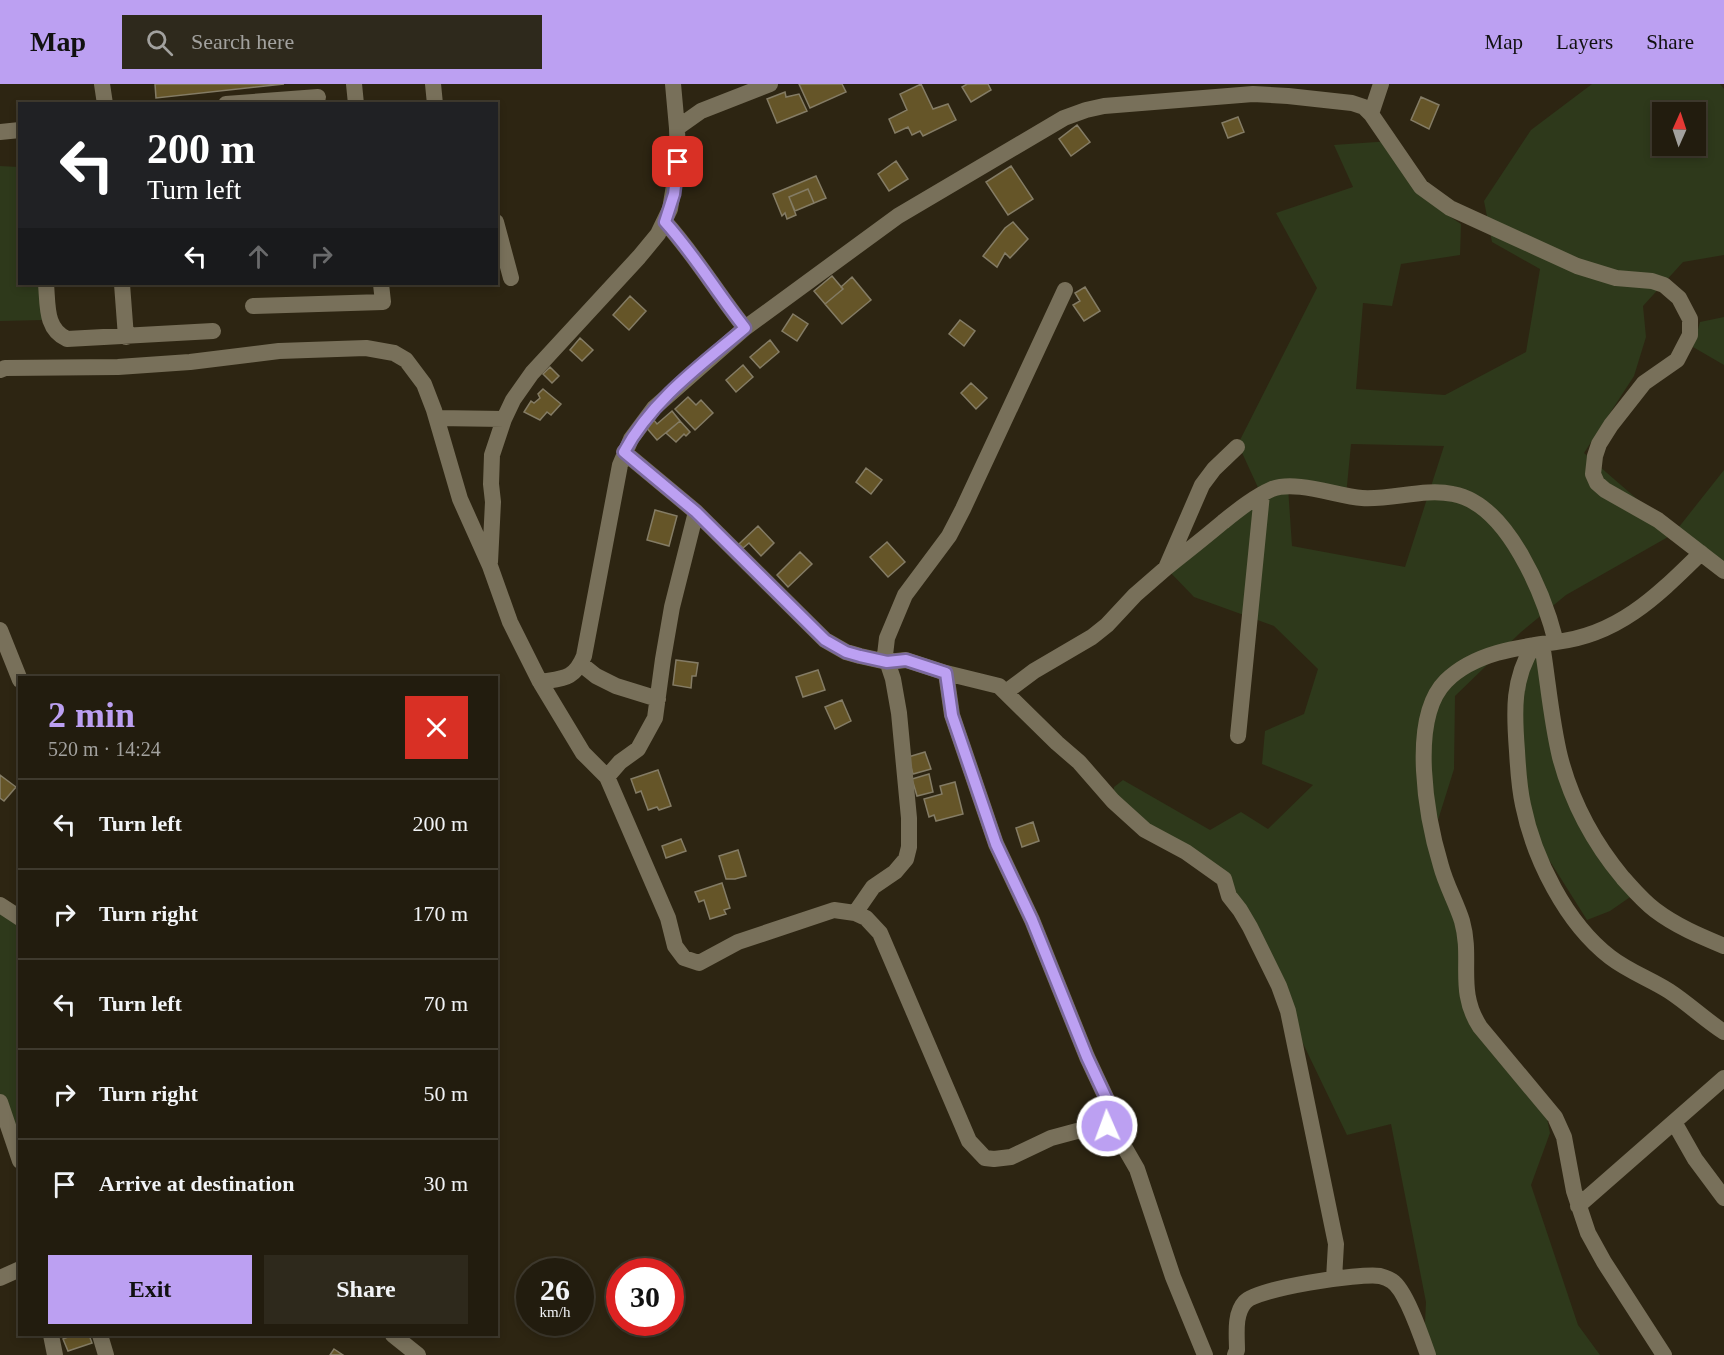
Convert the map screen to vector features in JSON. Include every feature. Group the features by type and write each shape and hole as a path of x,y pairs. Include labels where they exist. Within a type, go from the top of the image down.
{"street":[{"path":"102,84 105,102"},
{"path":"354,84 356,102"},
{"path":"433,84 435,102"},
{"path":"490,566 493,502 492,455 504,419 517,394 532,373 639,257 665,222 670,209 676,180 677,128 673,84"},
{"path":"677,128 701,111 770,84"},
{"path":"1371,114 1381,84"},
{"path":"540,682 568,677 579,669 585,656 614,494 624,452 654,408 745,328 898,216 1064,118 1104,106 1253,94 1352,103 1364,107 1371,114 1421,187 1450,208 1577,266 1616,278 1652,281 1664,285 1679,298 1690,319 1690,335 1677,360 1644,383 1611,425 1595,456 1593,474 1605,490 1658,520 1724,571"},
{"path":"246,102 318,95"},
{"path":"0,132 18,130"},
{"path":"665,222 687,246 708,280 745,328"},
{"path":"498,229 511,278"},
{"path":"46,285 52,326 57,334 67,339 213,331"},
{"path":"122,285 126,337"},
{"path":"253,306 383,302 381,285"},
{"path":"855,913 873,887 906,860 909,847 909,819 899,713 893,679 885,655 887,638 905,595 949,536 963,509 1065,290"},
{"path":"0,370 5,368 118,367 190,362 279,351 366,348 394,353 406,360 424,384 437,418 460,499 490,566 510,622 540,682 583,753 608,777 668,918 675,946 684,957 699,963 738,942 834,910 855,913 866,918 880,933 969,1141 985,1158 1011,1157 1066,1133 1077,1131 1104,1132 1122,1143 1131,1156 1173,1277 1205,1355"},
{"path":"437,418 504,419"},
{"path":"1166,568 1202,485 1214,468 1237,447"},
{"path":"624,452 696,512 825,640 846,652 887,662 906,660 999,686 1079,762 1113,801 1145,830 1186,852 1224,879 1229,896 1240,909 1250,927 1279,986 1288,1011 1336,1244 1334,1279"},
{"path":"1006,692 1034,671 1092,637 1166,568 1262,494 1276,488 1288,487 1368,498 1455,494 1468,499 1499,523 1513,542 1538,587 1548,614 1544,644 1560,757 1586,827 1617,870 1653,909 1688,931 1724,946"},
{"path":"1238,736 1262,494"},
{"path":"608,777 620,762 638,749 655,718 672,607 696,512"},
{"path":"1664,1355 1588,1233 1570,1177 1564,1137 1555,1117 1471,1013 1466,993 1466,946 1463,926 1441,868 1433,837 1425,792 1424,768 1428,721 1438,690 1459,671 1477,661 1505,651 1591,634 1610,626 1643,607 1701,553"},
{"path":"0,630 18,676"},
{"path":"1544,644 1521,669 1517,687 1516,712 1522,805 1529,828 1552,882 1574,922 1610,957 1668,991 1724,1032"},
{"path":"581,664 596,676 616,686 658,699"},
{"path":"946,673 952,715 996,844 1032,920 1087,1057 1109,1104 1109,1118 1104,1132"},
{"path":"0,905 18,917"},
{"path":"1578,1206 1724,1078"},
{"path":"0,1102 18,1155"},
{"path":"1674,1122 1695,1159 1724,1197"},
{"path":"0,1278 18,1270"},
{"path":"1235,1355 1238,1316 1247,1299 1263,1292 1334,1279 1378,1276 1394,1282 1406,1301 1428,1355"},
{"path":"51,1336 55,1355"},
{"path":"100,1336 106,1355"},
{"path":"394,1336 418,1355"}],"green space":[{"path":"1592,84 1720,84 1724,89 1724,255 1683,262 1643,306 1646,337 1634,376 1584,453 1675,532 1724,470 1724,571 1675,533 1566,595 1521,632 1455,696 1454,769 1433,836 1459,913 1467,1000 1544,1104 1550,1133 1531,1185 1578,1325 1600,1355 1428,1355 1424,1344 1426,1302 1391,1124 1347,1135 1224,879 1113,801 1114,787 1123,780 1210,830 1241,812 1268,829 1313,785 1262,764 1265,731 1304,714 1318,669 1274,626 1194,597 1166,568 1261,494 1238,444 1317,288 1276,213 1353,187 1334,145 1391,141 1446,214 1461,224 1460,255 1401,264 1392,306 1363,303 1356,389 1445,395 1526,352 1540,269 1492,242 1484,201 1531,130","holes":["1351,444 1444,446 1405,567 1292,546 1288,487 1346,496"]},
{"path":"0,166 18,167 18,285 39,285 44,320 0,321"},
{"path":"1724,317 1724,365 1693,347 1700,322"},
{"path":"1534,645 1567,779 1636,893 1610,911 1587,920 1529,828 1516,712"},
{"path":"0,905 18,918 18,1158 0,1102"}],"building":[{"path":"155,84 284,84 156,98"},
{"path":"799,84 842,84 846,92 810,108"},
{"path":"921,84 933,109 948,104 956,120 923,136 920,131 912,135 908,127 895,133 889,119 907,110 900,94"},
{"path":"967,84 988,84 991,90 971,102 962,87"},
{"path":"785,92 786,97 799,94 807,111 777,123 767,99"},
{"path":"1421,97 1439,105 1429,129 1411,120"},
{"path":"1238,117 1244,132 1228,138 1222,123"},
{"path":"1077,125 1090,142 1071,156 1059,139"},
{"path":"896,161 908,179 889,191 878,174"},
{"path":"1011,166 1033,199 1008,215 986,182"},
{"path":"816,176 826,198 814,203 808,189 789,197 796,215 787,219 785,213 782,216 773,194"},
{"path":"808,189 814,203 795,211 789,197"},
{"path":"1013,222 1028,239 1010,258 1005,253 997,267 983,256 1005,228"},
{"path":"832,276 843,289 825,304 814,291"},
{"path":"852,277 871,300 842,324 825,304 843,289 841,287"},
{"path":"1085,287 1100,311 1084,321 1073,305 1080,301 1075,293"},
{"path":"630,296 646,311 629,330 613,315"},
{"path":"793,314 808,324 797,341 782,331"},
{"path":"960,320 975,331 964,346 949,334"},
{"path":"580,338 593,350 582,361 570,350"},
{"path":"770,340 779,352 760,368 750,357"},
{"path":"743,365 753,377 736,392 726,380"},
{"path":"550,367 559,376 552,383 543,374"},
{"path":"971,383 987,398 976,409 961,393"},
{"path":"543,389 561,404 551,415 547,412 540,420 524,412 531,401 534,403 540,398 538,394"},
{"path":"688,397 696,405 701,400 713,413 695,430 675,409"},
{"path":"672,411 680,421 657,440 645,426 653,419 657,424"},
{"path":"680,421 690,432 686,436 684,434 676,442 666,433"},
{"path":"866,468 882,480 871,494 856,482"},
{"path":"655,510 677,516 669,546 647,540"},
{"path":"758,526 774,543 761,556 749,543 743,548 739,544"},
{"path":"887,542 905,562 888,577 870,557"},
{"path":"800,552 812,564 788,587 777,575"},
{"path":"676,660 698,663 696,676 692,676 691,688 673,685"},
{"path":"818,670 825,690 803,697 796,677"},
{"path":"842,700 851,721 835,729 825,707"},
{"path":"925,752 931,769 913,774 908,757"},
{"path":"658,770 671,806 659,810 657,807 648,810 641,791 636,793 631,779"},
{"path":"929,774 933,792 917,796 912,779"},
{"path":"0,775 16,787 4,801 0,798"},
{"path":"955,782 963,814 936,821 934,815 929,817 924,799 942,794 940,786"},
{"path":"1033,822 1039,841 1022,847 1016,828"},
{"path":"681,839 686,851 666,858 662,846"},
{"path":"738,850 746,876 726,879 719,856"},
{"path":"722,883 730,908 724,910 726,914 710,919 704,900 699,902 695,892"},
{"path":"70,1336 89,1336 92,1343 68,1351 63,1339"},
{"path":"334,1349 343,1355 330,1355"}],"route":[{"path":"678,162 674,194 665,222 687,246 708,280 745,328 654,408 624,452 696,512 825,640 846,652 860,656 887,662 906,660 946,673 952,715 996,844 1032,920 1087,1057 1109,1104 1107,1126"}]}
